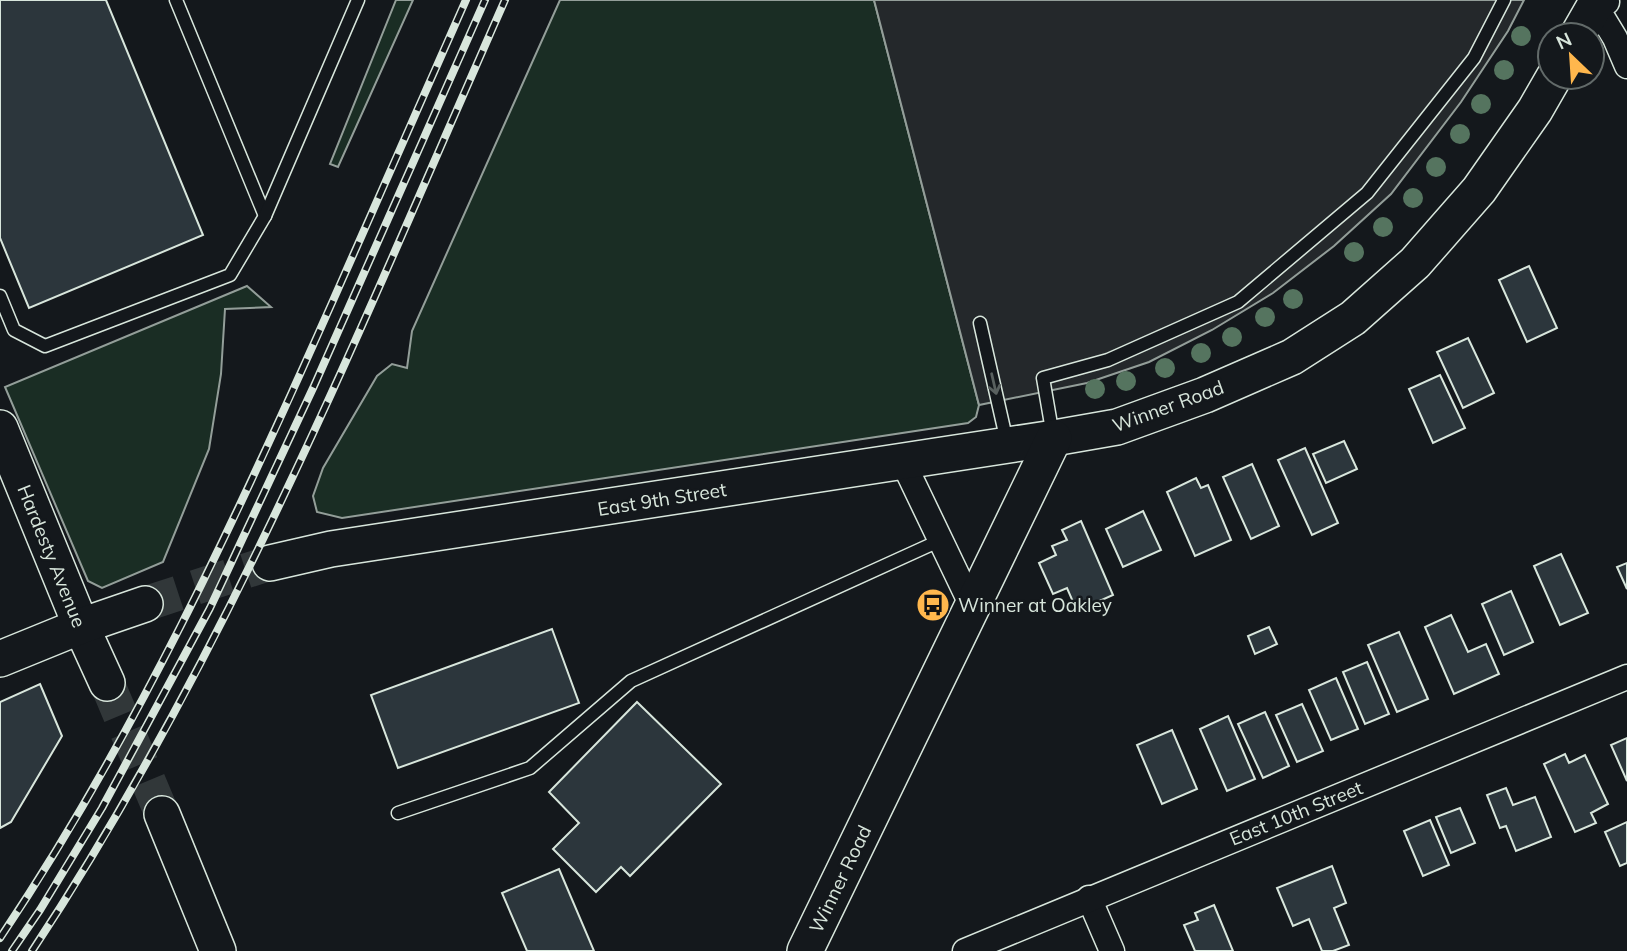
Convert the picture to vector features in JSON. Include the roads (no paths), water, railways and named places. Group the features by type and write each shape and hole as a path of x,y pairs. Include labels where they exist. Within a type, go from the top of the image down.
{"main road":[{"path":"1588,21 1602,2"},
{"name":"Winner Road","path":"805,951 1054,438 1117,426 1205,395 1292,357 1353,318 1415,263 1479,190 1546,91"},
{"name":"Hardesty Avenue","path":"0,428 107,683"},
{"name":"East 9th Street","path":"270,562 331,549 1054,438"},
{"path":"0,659 81,626 145,604"},
{"path":"162,814 219,951"}],"street":[{"path":"1602,2 1627,66"},
{"path":"904,462 972,606"},
{"name":"East 10th Street","path":"965,951 1627,677"},
{"path":"1089,898 1112,951"}],"lane":[{"path":"176,0 265,216"},
{"path":"0,296 14,330 45,346 230,275 265,216 358,0"},
{"path":"1054,438 1043,377 1108,360 1238,302 1367,193 1474,58 1504,0"},
{"path":"981,323 1008,446"},
{"path":"398,813 530,768 631,681 941,540"}],"tunnel":[{"path":"145,604 270,563"},
{"path":"107,683 162,814"}],"railway":[{"path":"0,938 96,784 222,543 298,379 466,0"},
{"path":"12,951 102,808 210,608 314,386 485,0"},
{"path":"32,951 103,838 230,605 344,365 505,0"}],"place":[{"name":"Winner at Oakley","path":"933,605"}]}
